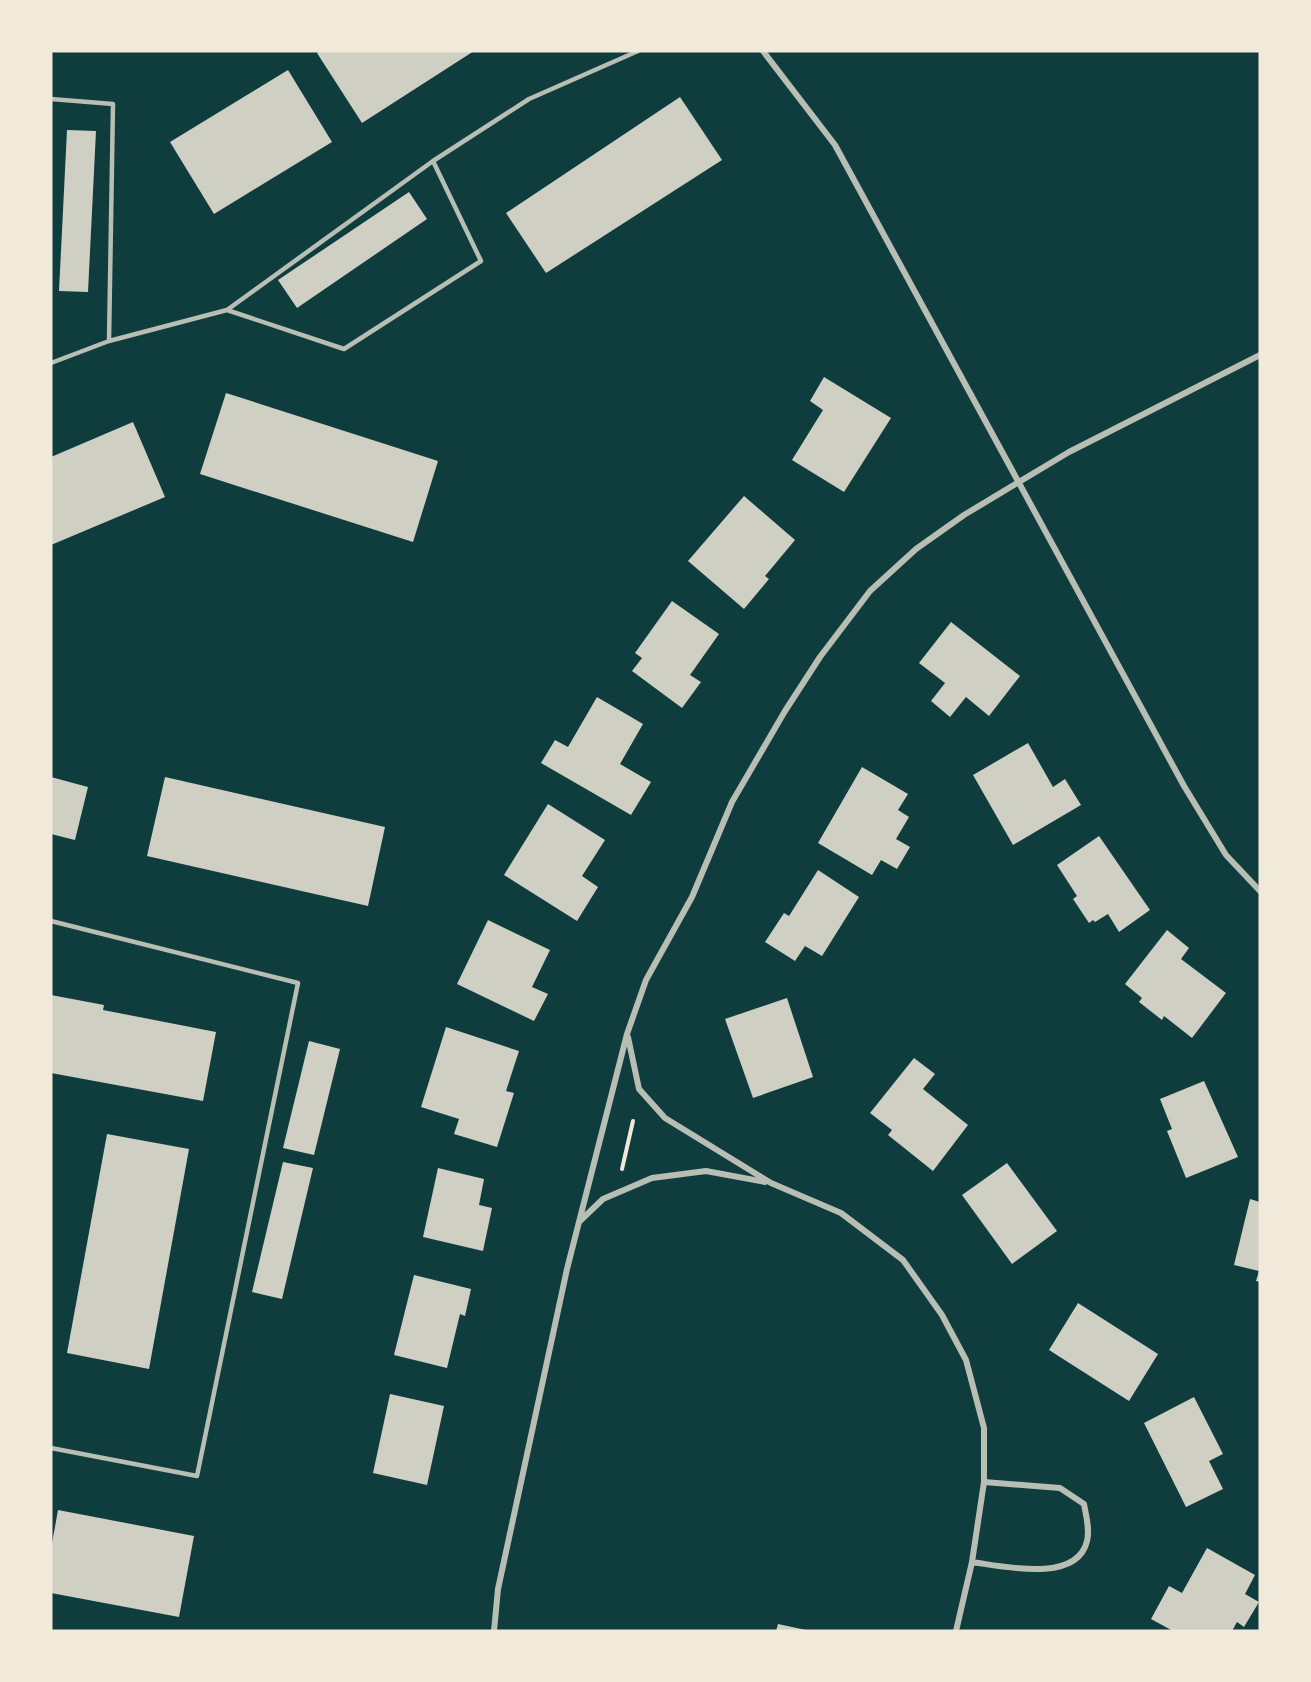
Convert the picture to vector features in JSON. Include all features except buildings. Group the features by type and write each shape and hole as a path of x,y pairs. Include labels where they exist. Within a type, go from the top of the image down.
{"street":[{"path":"762,51 835,145 1020,481 1184,786 1226,855 1260,891"},
{"path":"494,1631 498,1589 579,1222 627,1034 646,980 692,897 732,802 820,657 870,591 916,549 964,515 1069,452 1260,355"},
{"path":"627,1034 639,1089 665,1118 771,1183 841,1213 903,1260 942,1315 966,1360 984,1428 984,1482 972,1562 956,1631"},
{"path":"579,1222 603,1199 652,1178 706,1171 771,1183"},
{"path":"972,1562 1049,1571 1074,1559 1087,1543 1088,1527 1084,1503 1060,1488 984,1482"}],"lane":[{"path":"51,363 109,341 227,309 433,161 529,99 638,51"},
{"path":"51,99 113,104 109,341"},
{"path":"227,309 344,349 481,261 433,161"},
{"path":"51,921 298,983 197,1476 51,1448"}],"path":[{"path":"620,1178 633,1121"}]}
